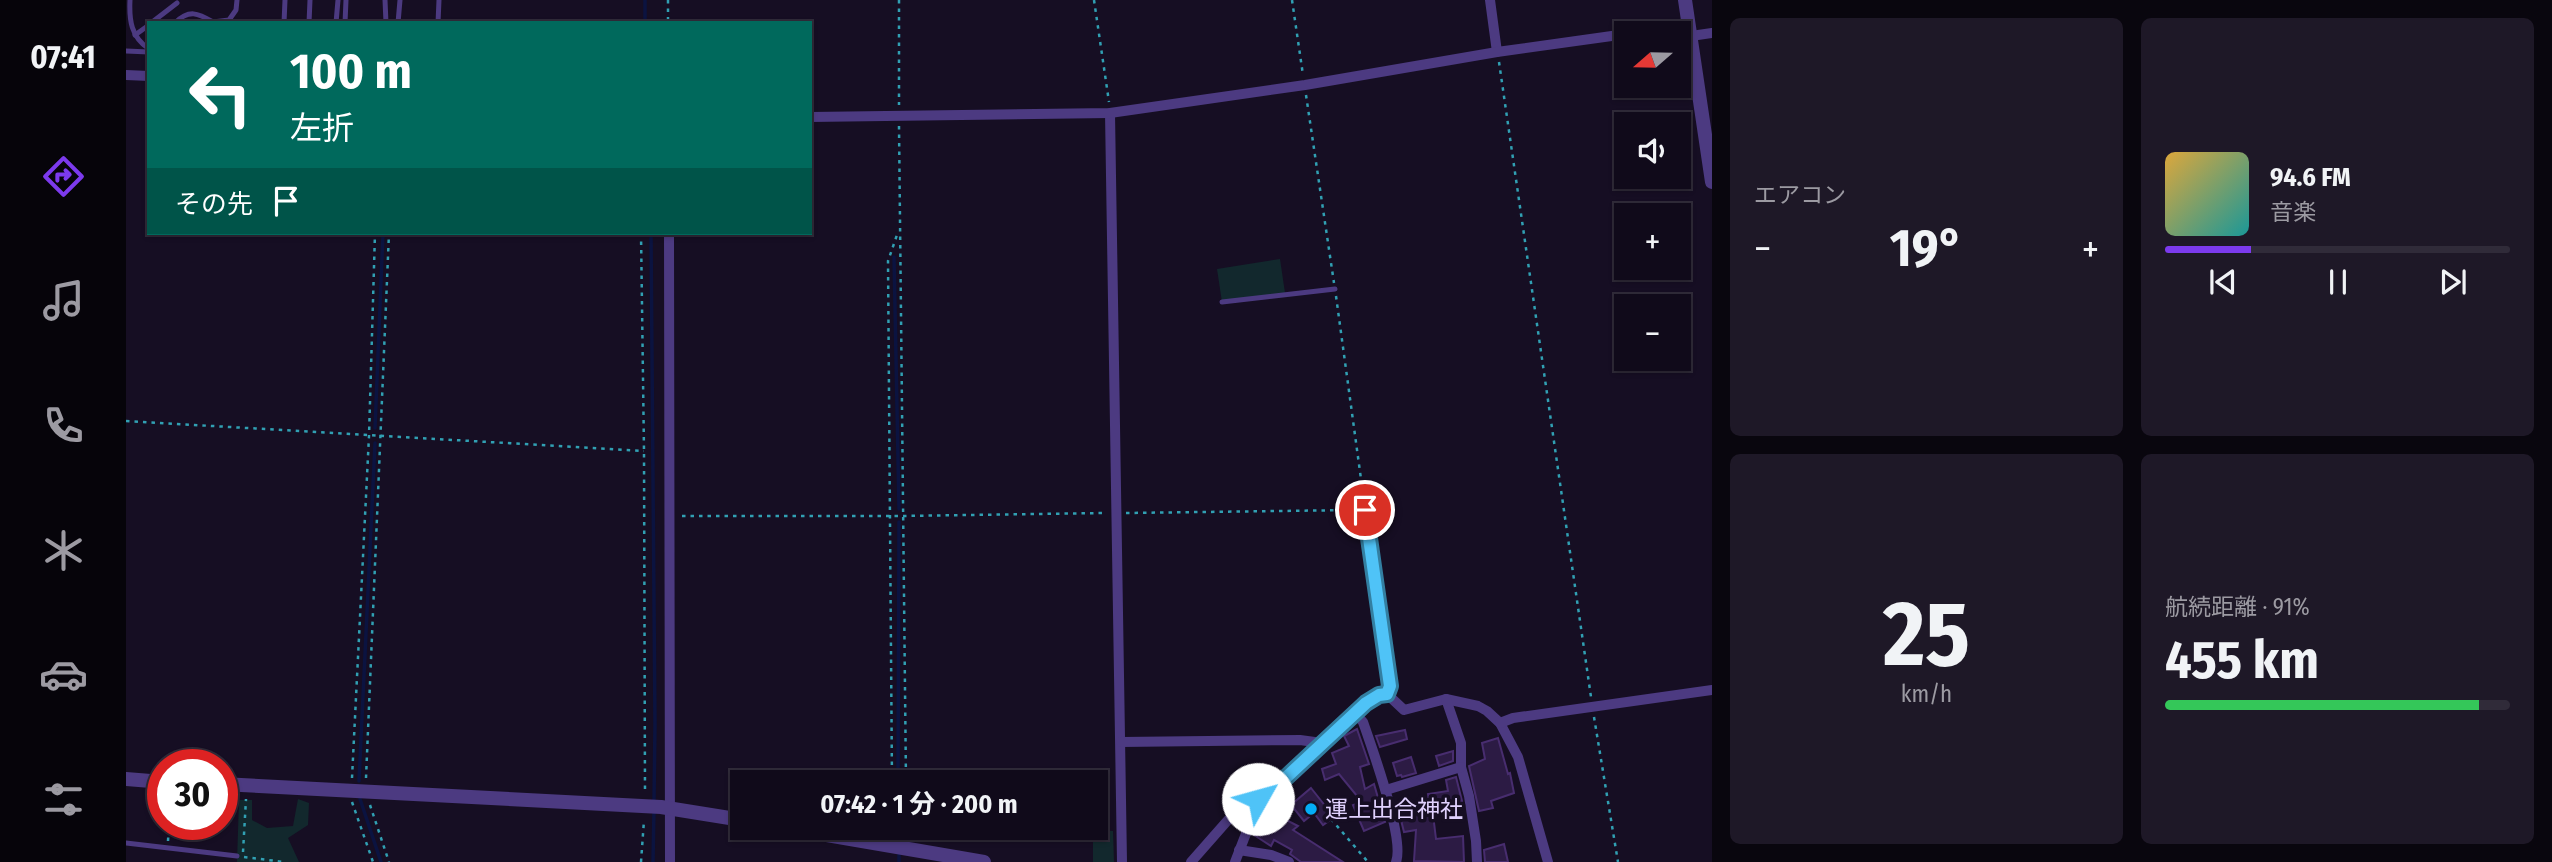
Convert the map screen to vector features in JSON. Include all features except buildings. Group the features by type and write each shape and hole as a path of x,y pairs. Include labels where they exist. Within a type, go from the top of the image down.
{"street":[{"path":"1490,0 1497,52"},
{"path":"1685,0 1688,21"},
{"path":"1691,31 1712,33"},
{"path":"812,117 1110,113 1614,36"},
{"path":"1691,38 1712,182"},
{"path":"126,75 147,76"},
{"path":"1110,113 1122,862"},
{"path":"670,235 671,516 657,807 670,862"},
{"path":"1365,510 1390,686 1387,694"},
{"path":"1500,723 1513,718 1712,691"},
{"path":"1387,694 1404,710 1446,699 1478,706 1500,723 1518,757 1548,862"},
{"path":"1191,862 1228,820 1278,785 1355,713 1379,695 1387,694"},
{"path":"1446,699 1461,743 1461,767 1469,796 1476,841 1476,862"},
{"path":"1355,713 1363,722 1386,790 1397,839 1396,862"},
{"path":"1121,742 1300,740 1322,743"},
{"path":"1386,790 1461,767"},
{"path":"126,779 147,781"},
{"path":"238,786 657,807 730,818"},
{"path":"1235,862 1247,831 1239,813"},
{"path":"856,840 984,862"},
{"path":"1239,850 1271,855 1289,862"}],"lane":[{"path":"130,0 131,27 147,49"},
{"path":"222,21 229,20 236,10 237,0"},
{"path":"284,21 285,0"},
{"path":"309,21 310,0"},
{"path":"336,21 338,0"},
{"path":"345,21 346,0"},
{"path":"385,0 386,21"},
{"path":"398,21 400,0"},
{"path":"438,21 439,0"},
{"path":"154,21 177,3"},
{"path":"157,6 163,14"},
{"path":"178,21 191,12 212,21"},
{"path":"135,35 147,26"},
{"path":"126,51 147,51"},
{"path":"1222,303 1335,289"},
{"path":"126,843 241,859"}],"path":[{"path":"668,0 668,21"},
{"path":"899,0 906,770"},
{"path":"1094,0 1110,113"},
{"path":"671,516 1365,510 1292,0"},
{"path":"1497,52 1592,707 1618,862"},
{"path":"892,770 888,261 899,229"},
{"path":"375,235 358,791 389,862"},
{"path":"373,862 352,804 358,791 382,436 389,235"},
{"path":"640,235 644,451 657,807 641,862"},
{"path":"126,421 644,451"},
{"path":"246,786 241,859 284,862"},
{"path":"1331,819 1368,862"}],"green space":[{"path":"1280,259 1285,293 1222,302 1217,269"},
{"path":"298,799 309,803 308,825 288,838 299,862 237,862 239,800 252,800 252,820 267,828 293,826"},
{"path":"1108,831 1113,831 1114,862 1093,862 1093,840 1108,840"}],"waterway":[{"path":"645,0 645,21"},
{"path":"375,428 383,235"},
{"path":"651,235 654,801"},
{"path":"894,257 899,509"},
{"path":"359,781 375,443"},
{"path":"898,770 899,522"},
{"path":"360,799 381,862"},
{"path":"653,862 654,809"},
{"path":"899,855 899,862"}],"place":[{"name":"運上出合神社","path":"1311,809"}],"route":[{"path":"1258,799 1278,785 1366,703 1379,695 1387,694 1390,686 1365,510"}]}
